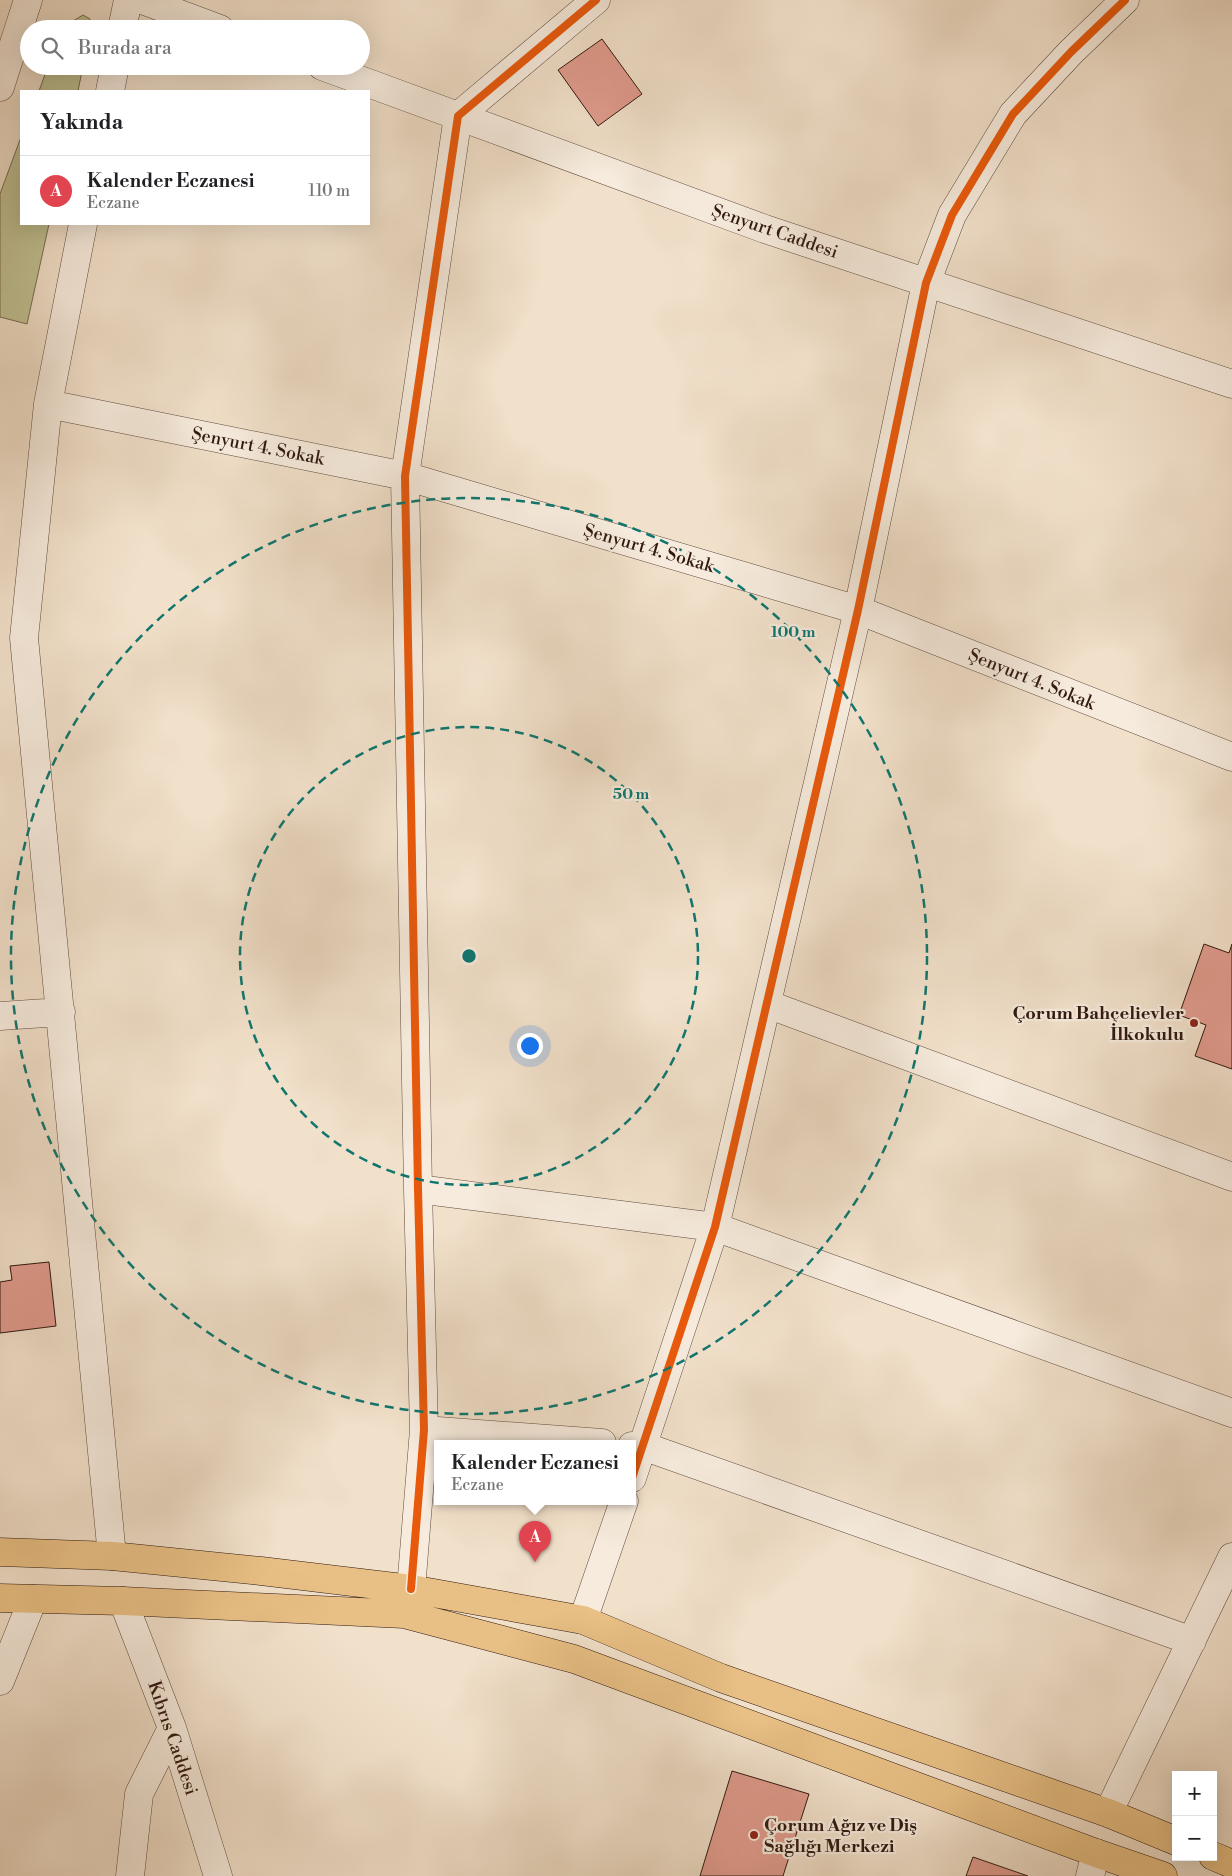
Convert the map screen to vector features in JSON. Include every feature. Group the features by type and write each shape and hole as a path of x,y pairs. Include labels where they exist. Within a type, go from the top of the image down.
{"main road":[{"path":"0,1552 112,1556 262,1571 411,1589 583,1620 721,1678 1108,1813 1172,1839"},
{"path":"0,1598 123,1601 404,1614 574,1658 1093,1865 1163,1876"},
{"path":"1217,1858 1232,1864"}],"street":[{"path":"22,20 28,0"},
{"path":"124,20 128,0"},
{"path":"142,0 196,20"},
{"path":"411,1589 424,1430 405,476 458,116 596,0"},
{"path":"1125,0 1071,52 1013,114 952,215 926,283 858,610 714,1227 638,1446 1192,1641"},
{"path":"0,87 20,25"},
{"path":"110,90 113,75"},
{"name":"Şenyurt Caddesi","path":"346,75 765,229 1232,384"},
{"path":"83,225 48,404 24,638 112,1556"},
{"name":"Şenyurt 4. Sokak","path":"48,404 405,476 858,610 1232,757"},
{"path":"767,1004 1232,1177"},
{"path":"0,1016 61,1012"},
{"path":"418,1189 714,1227 1232,1413"},
{"path":"424,1430 561,1440"},
{"path":"583,1620 623,1505"},
{"path":"1108,1813 1232,1557"},
{"path":"0,1681 33,1599"},
{"name":"Kıbrıs Caddesi","path":"123,1601 172,1728 218,1876"},
{"path":"130,1876 139,1794 172,1728"}],"green space":[{"path":"83,15 90,19 90,20 75,20"},
{"path":"45,75 81,75 78,90 39,90"},
{"path":"20,140 20,225 49,225 27,324 0,317 0,194"}],"building":[{"path":"602,39 642,94 598,126 558,70"},
{"name":"Çorum Bahçelievler İlkokulu","path":"1204,944 1229,953 1232,944 1232,1069 1195,1056 1206,1025 1179,1015"},
{"path":"49,1262 56,1326 0,1333 0,1282 12,1280 10,1266"},
{"name":"Çorum Ağız ve Diş Sağlığı Merkezi","path":"732,1771 809,1794 783,1876 700,1876"},
{"path":"973,1857 1028,1876 966,1876"}],"cycle path":[{"path":"411,1589 424,1430 405,476 458,116 596,0"},
{"path":"636,1466 715,1227 858,610 926,283 952,215 1013,114 1071,52 1125,0"}],"place":[{"name":"Çorum Bahçelievler İlkokulu","path":"1194,1023"},
{"name":"Kalender Eczanesi","path":"535,1562"},
{"name":"Çorum Ağız ve Diş Sağlığı Merkezi","path":"754,1835"}]}
